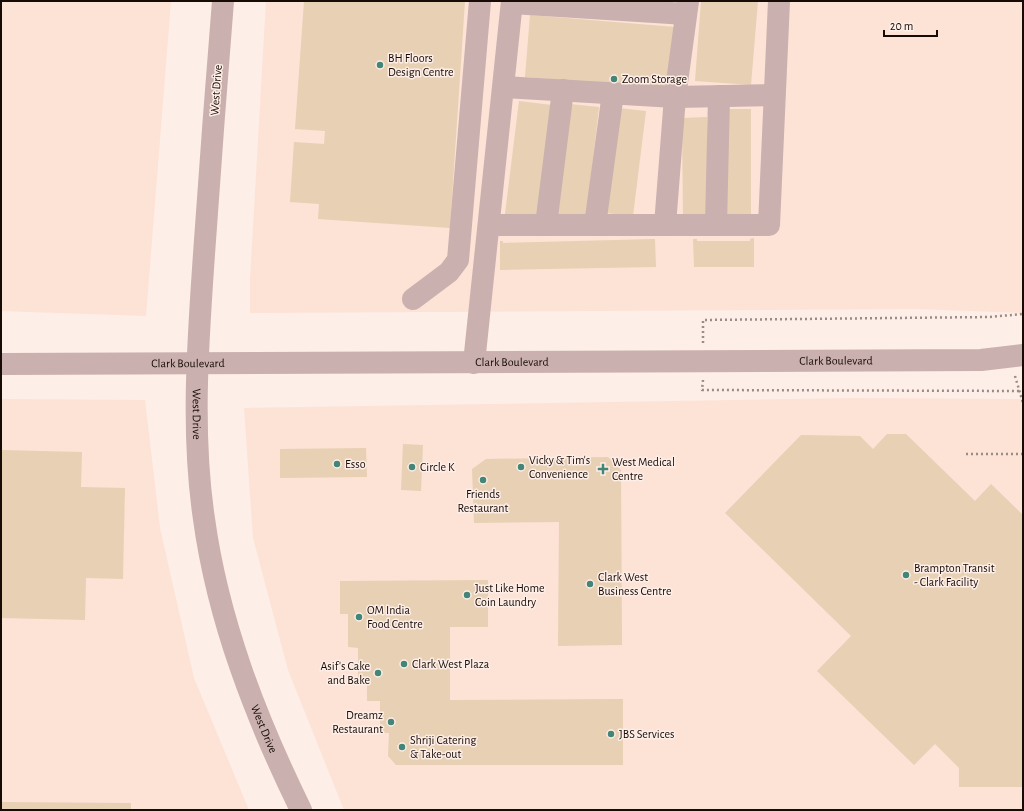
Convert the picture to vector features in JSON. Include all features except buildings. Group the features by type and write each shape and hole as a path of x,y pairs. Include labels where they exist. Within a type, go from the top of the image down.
{"street":[{"name":"West Drive","path":"223,1 196,364 198,466 204,520 216,582 249,693 301,810"},
{"path":"413,299 449,272 458,260 480,1"},
{"path":"490,226 769,225 779,1"},
{"path":"474,363 490,226 512,2 687,7 675,96 665,225"},
{"path":"504,87 675,96 774,95"},
{"path":"546,225 563,90"},
{"path":"595,225 613,93"},
{"path":"716,225 719,96"},
{"name":"Clark Boulevard","path":"1,364 981,360 1017,355"}],"path":[{"path":"703,320 989,317 1023,314"},
{"path":"1017,355 1019,391 1023,403"},
{"path":"702,390 1023,391"},
{"path":"966,454 1023,454"}],"shaded area":[{"path":"1,1 171,1 146,316 1,311"},
{"path":"266,1 1023,1 1023,313 916,309 250,313 250,279"},
{"path":"854,398 1023,399 1023,810 344,810 288,670 253,538 244,408"},
{"path":"1,399 145,400 160,528 194,678 249,810 1,810"}],"place":[{"name":"BH Floors Design Centre","path":"380,65"},
{"name":"Zoom Storage","path":"614,79"},
{"name":"Esso","path":"337,464"},
{"name":"Circle K","path":"412,467"},
{"name":"Vicky & Tim's Convenience","path":"521,467"},
{"name":"West Medical Centre","path":"603,469"},
{"name":"Friends Restaurant","path":"483,480"},
{"name":"Brampton Transit - Clark Facility","path":"906,575"},
{"name":"Clark West Business Centre","path":"590,584"},
{"name":"Just Like Home Coin Laundry","path":"467,595"},
{"name":"OM India Food Centre","path":"359,617"},
{"name":"Clark West Plaza","path":"404,664"},
{"name":"Asif's Cake and Bake","path":"378,673"},
{"name":"Dreamz Restaurant","path":"391,722"},
{"name":"JBS Services","path":"611,734"},
{"name":"Shriji Catering & Take-out","path":"402,747"}]}
